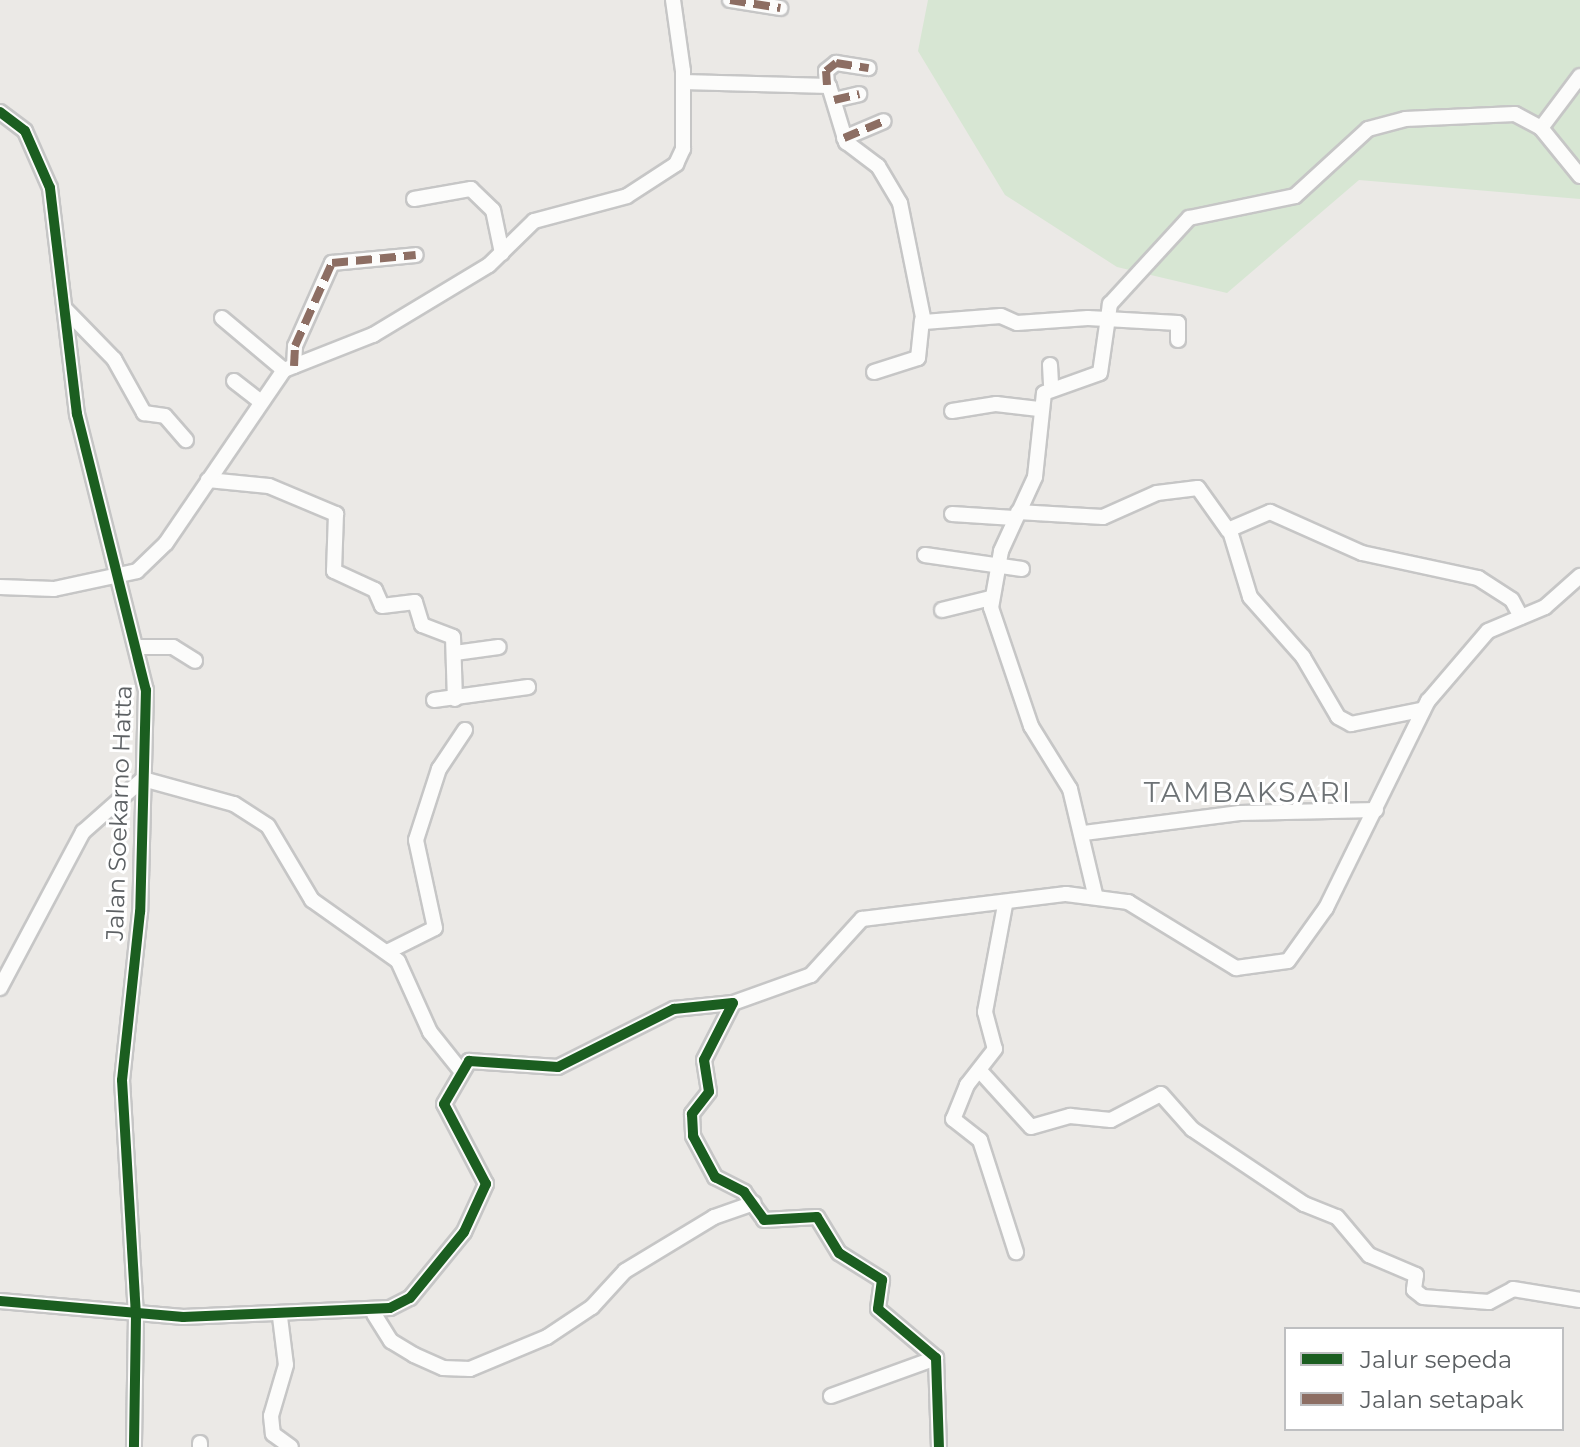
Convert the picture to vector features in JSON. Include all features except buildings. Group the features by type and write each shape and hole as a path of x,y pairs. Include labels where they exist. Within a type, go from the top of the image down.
{"street":[{"path":"0,587 54,589 121,578 157,554 258,400 289,368 373,335 502,253 534,221 627,196 676,164 683,82 673,0"},
{"path":"730,0 780,8"},
{"path":"869,68 836,63 826,71 827,85 844,138 878,166 900,203 922,320 918,358 874,372"},
{"path":"1541,128 1580,76"},
{"path":"683,82 827,85"},
{"path":"834,100 859,94"},
{"name":"Jalan Soekarno Hatta","path":"0,112 25,131 50,188 77,414 140,647 143,779 140,912 122,1080 136,1316 134,1447"},
{"path":"1051,385 1100,373 1106,319 1113,300 1194,214 1295,196 1368,129 1507,113 1541,128 1580,176"},
{"path":"844,138 884,121"},
{"path":"414,199 471,189 493,210 502,253"},
{"path":"289,368 295,346 332,263 416,255"},
{"path":"66,310 114,359 144,413 165,416 186,440"},
{"path":"222,318 289,368"},
{"path":"922,320 1106,319 1178,323 1178,340"},
{"path":"1050,365 1051,385 1039,409 1035,477 1016,515 997,566 991,598 1031,726 1070,789 1084,833 1095,894"},
{"path":"234,381 258,400"},
{"path":"952,411 996,404 1039,409"},
{"path":"208,480 269,486 336,514 334,571 375,590 382,606 415,602 422,625 455,640 455,699"},
{"path":"952,514 1103,517 1192,487 1207,493 1230,531 1250,597 1303,657 1338,717 1351,724 1421,710"},
{"path":"1230,531 1258,511 1270,512 1352,550 1478,578 1512,600 1521,617"},
{"path":"925,555 1022,569"},
{"path":"0,1301 136,1316 374,1314 410,1298 474,1218 486,1184 444,1104 462,1072 477,1059 558,1067 674,1009 733,1003 811,975 862,919 1095,894 1143,909 1220,963 1267,969 1297,952 1376,810 1421,710 1480,638 1545,607 1580,576"},
{"path":"942,610 991,598"},
{"path":"140,647 173,647 195,661"},
{"path":"455,653 499,647"},
{"path":"434,700 528,687"},
{"path":"389,951 435,928 416,840 439,769 465,730"},
{"path":"0,988 83,832 143,779 248,810 274,834 322,909 389,951 416,990 436,1041 462,1072"},
{"path":"1084,833 1240,813 1376,810"},
{"path":"1005,905 985,1012 995,1049 981,1072 967,1085 953,1119 980,1140 1016,1252"},
{"path":"733,1003 704,1060 709,1092 691,1128 712,1173 754,1203 772,1223 820,1219 839,1253 882,1280 878,1309 936,1358 939,1447"},
{"path":"981,1072 1031,1127 1070,1116 1111,1120 1161,1094 1192,1129 1304,1204 1337,1217 1369,1255 1416,1275 1414,1290 1423,1297 1489,1302 1513,1289 1580,1300"},
{"path":"374,1314 391,1341 414,1355 443,1368 470,1369 547,1337 592,1307 625,1271 714,1217 754,1203"},
{"path":"280,1317 286,1365 271,1416 273,1434 291,1447"},
{"path":"831,1396 936,1358"}],"green space":[{"path":"928,0 1580,0 1580,199 1359,180 1227,293 1117,267 1005,195 918,51"}],"marked path":[{"path":"730,0 780,8"},
{"path":"827,85 826,71 836,63 869,68"},
{"path":"834,100 859,94"},
{"path":"844,138 884,121"},
{"path":"294,366 295,346 332,263 416,255"}],"cycle path":[{"path":"0,112 25,131 50,188 77,414 146,690 140,912 122,1080 136,1316 134,1447"},
{"path":"0,1301 183,1317 390,1308 410,1298 464,1232 486,1184 444,1104 469,1061 558,1067 674,1009 733,1003 704,1060 709,1092 692,1114 693,1136 715,1177 744,1192 764,1220 817,1217 839,1253 882,1280 878,1309 936,1358 939,1447"}],"district":[{"name":"TAMBAKSARI","path":"1248,792"}]}
